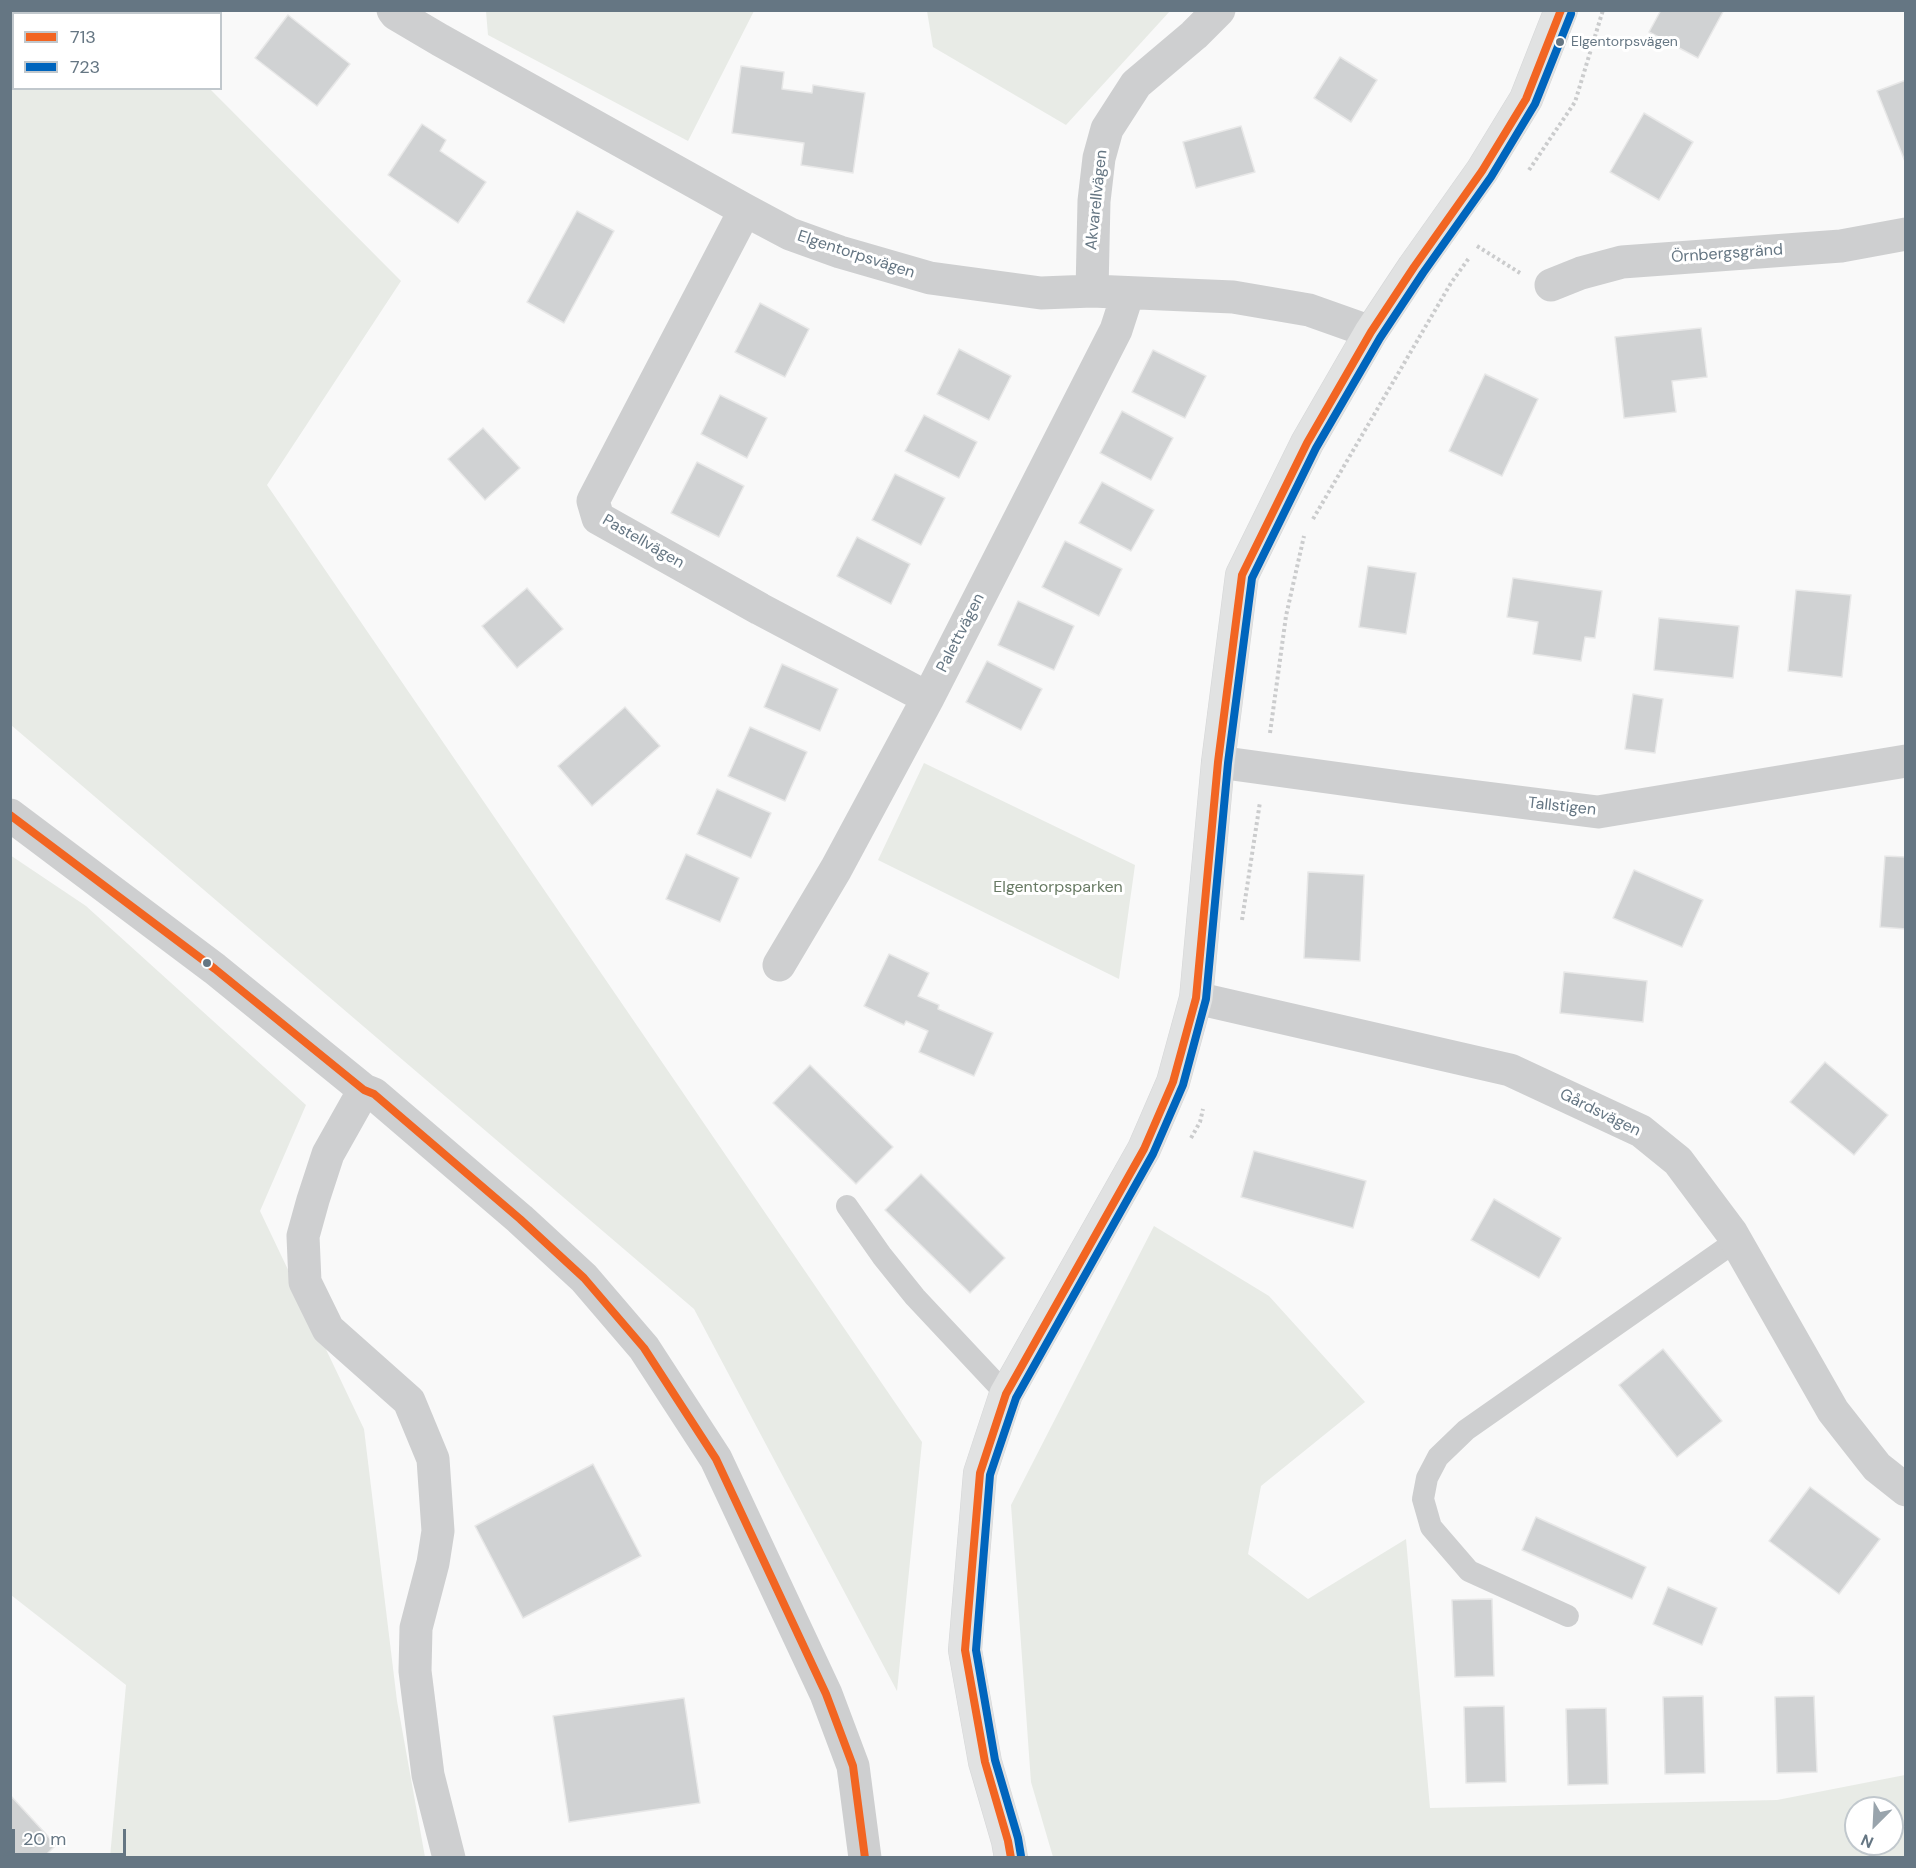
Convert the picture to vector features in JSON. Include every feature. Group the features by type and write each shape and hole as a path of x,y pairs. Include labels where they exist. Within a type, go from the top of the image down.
{"street":[{"name":"Elgentorpsvägen","path":"393,10 440,40 745,210 790,234 840,252 930,278 1041,293 1092,291 1233,297 1309,310 1371,332"},
{"name":"Akvarellvägen","path":"1092,291 1094,201 1099,158 1107,129 1136,84 1194,35 1219,10"},
{"path":"1011,1857 985,1762 965,1650 980,1473 1006,1394 1144,1149 1173,1082 1196,998 1218,762 1242,575 1307,443 1371,332 1482,171 1526,99 1561,10"},
{"name":"Pastellvägen","path":"745,210 593,501 598,518 760,609 928,698"},
{"name":"Örnbergsgränd","path":"1551,285 1581,273 1622,262 1841,246 1905,234"},
{"name":"Palettvägen","path":"779,965 836,869 928,698 1116,330 1128,293"},
{"name":"Tallstigen","path":"1218,762 1407,789 1598,812 1905,761"},
{"path":"10,814 215,969 364,1090 374,1094 495,1197 584,1278 651,1358 716,1459 826,1694 853,1766 865,1857"},
{"name":"Gårdsvägen","path":"1196,998 1510,1070 1641,1131 1678,1161 1731,1232 1833,1411 1877,1467 1905,1490"},
{"path":"364,1090 328,1154 315,1192 303,1236 305,1282 328,1329 409,1401 433,1459 438,1532 433,1563 416,1628 415,1671 428,1775 449,1857"}],"lane":[{"path":"847,1206 882,1256 915,1297 1006,1394"},
{"path":"1568,1616 1469,1570 1431,1527 1423,1499 1427,1479 1438,1457 1466,1430 1736,1241"}],"path":[{"path":"1522,178 1575,102 1603,10"},
{"path":"1310,524 1451,283 1477,246 1528,278 1551,285"},
{"path":"1242,926 1286,616 1304,534"},
{"path":"1188,1143 1200,1122 1205,1101"}],"green space":[{"path":"11,10 130,11 132,12 12,12 12,90 211,90 401,281 267,485 922,1442 897,1691 694,1309 11,725"},
{"path":"486,10 754,11 688,141 488,35"},
{"path":"927,10 1170,11 1066,125 933,47"},
{"name":"Elgentorpsparken","path":"924,763 1135,865 1119,979 878,860"},
{"path":"10,855 86,906 306,1105 260,1211 364,1429 397,1701 425,1857 110,1857 126,1685 11,1595"},
{"path":"1154,1226 1269,1296 1365,1402 1261,1486 1248,1554 1308,1599 1406,1539 1430,1808 1777,1800 1905,1775 1905,1857 1053,1857 1031,1782 1011,1505"}],"building":[{"path":"1661,10 1724,10 1698,58 1649,32"},
{"path":"288,15 350,64 317,106 255,58"},
{"path":"1340,57 1377,80 1351,122 1314,98"},
{"path":"741,66 784,72 782,89 812,93 813,85 865,93 853,173 801,165 804,143 732,133"},
{"path":"1906,80 1906,164 1877,91"},
{"path":"1644,113 1693,142 1659,200 1610,172"},
{"path":"422,124 446,140 440,151 486,182 458,223 388,175"},
{"path":"1241,126 1255,172 1196,188 1183,142"},
{"path":"577,211 614,231 564,323 527,302"},
{"path":"760,303 809,329 785,377 735,352"},
{"path":"1701,328 1707,377 1672,381 1676,412 1624,418 1615,337"},
{"path":"959,349 1011,376 989,420 937,394"},
{"path":"1153,350 1206,376 1185,418 1132,392"},
{"path":"1485,374 1538,399 1502,476 1449,451"},
{"path":"720,395 767,418 747,458 701,434"},
{"path":"1122,411 1173,438 1151,480 1100,453"},
{"path":"924,415 977,442 959,478 905,451"},
{"path":"483,428 520,468 485,500 448,459"},
{"path":"697,462 744,486 719,537 671,513"},
{"path":"895,474 945,498 921,545 872,520"},
{"path":"1102,482 1154,510 1131,551 1079,523"},
{"path":"857,537 910,564 891,604 837,576"},
{"path":"1065,541 1122,569 1099,616 1042,587"},
{"path":"1368,566 1416,573 1406,634 1359,627"},
{"path":"1513,578 1602,591 1595,638 1585,637 1581,661 1533,654 1538,622 1507,617"},
{"path":"527,588 563,629 517,668 482,626"},
{"path":"1796,590 1851,595 1842,677 1788,671"},
{"path":"1018,601 1074,626 1054,670 998,645"},
{"path":"1659,618 1739,626 1733,678 1654,670"},
{"path":"987,661 1042,689 1021,730 966,702"},
{"path":"782,664 838,689 820,731 764,707"},
{"path":"1633,694 1663,699 1655,753 1625,749"},
{"path":"625,707 660,746 592,806 558,766"},
{"path":"750,727 807,752 785,801 728,776"},
{"path":"717,789 771,813 751,858 697,834"},
{"path":"686,854 739,878 720,922 666,899"},
{"path":"1885,856 1906,857 1906,929 1880,927"},
{"path":"1634,870 1703,900 1682,947 1613,918"},
{"path":"1308,872 1364,875 1360,961 1304,958"},
{"path":"889,954 929,973 918,996 939,1005 938,1009 993,1033 974,1076 919,1052 928,1031 906,1021 904,1025 864,1006"},
{"path":"1564,972 1647,981 1643,1022 1560,1013"},
{"path":"1825,1062 1888,1115 1854,1155 1790,1102"},
{"path":"810,1065 893,1147 856,1184 773,1103"},
{"path":"1254,1151 1366,1181 1353,1228 1241,1197"},
{"path":"921,1174 1005,1258 970,1293 885,1210"},
{"path":"1494,1199 1561,1238 1539,1278 1471,1240"},
{"path":"1663,1349 1722,1421 1677,1457 1619,1385"},
{"path":"593,1464 641,1556 523,1618 475,1526"},
{"path":"1810,1487 1880,1539 1839,1594 1769,1541"},
{"path":"1536,1517 1646,1567 1632,1599 1522,1550"},
{"path":"1668,1587 1717,1608 1702,1645 1653,1624"},
{"path":"1492,1599 1494,1676 1455,1677 1452,1600"},
{"path":"1703,1696 1705,1773 1665,1774 1663,1697"},
{"path":"1814,1696 1817,1772 1777,1773 1775,1697"},
{"path":"684,1698 700,1803 569,1822 553,1716"},
{"path":"1504,1706 1506,1782 1466,1783 1464,1707"},
{"path":"1606,1708 1608,1784 1568,1785 1566,1709"},
{"path":"10,1795 56,1845 43,1858 10,1858"}],"transit line":[{"name":"713","path":"1011,1858 985,1762 965,1650 980,1473 1006,1394 1144,1149 1173,1082 1196,998 1218,762 1242,575 1307,443 1371,332 1482,171 1526,99 1561,10"},
{"name":"723","path":"1021,1856 1018,1838 995,1760 976,1650 990,1475 1016,1398 1153,1154 1183,1085 1206,999 1228,763 1252,578 1316,448 1380,338 1491,177 1535,104 1571,14"},
{"name":"713","path":"10,815 215,969 364,1090 374,1094 520,1219 584,1278 644,1348 716,1459 826,1694 853,1766 865,1858"}],"place":[{"name":"Elgentorpsvägen","path":"1560,42"}]}
